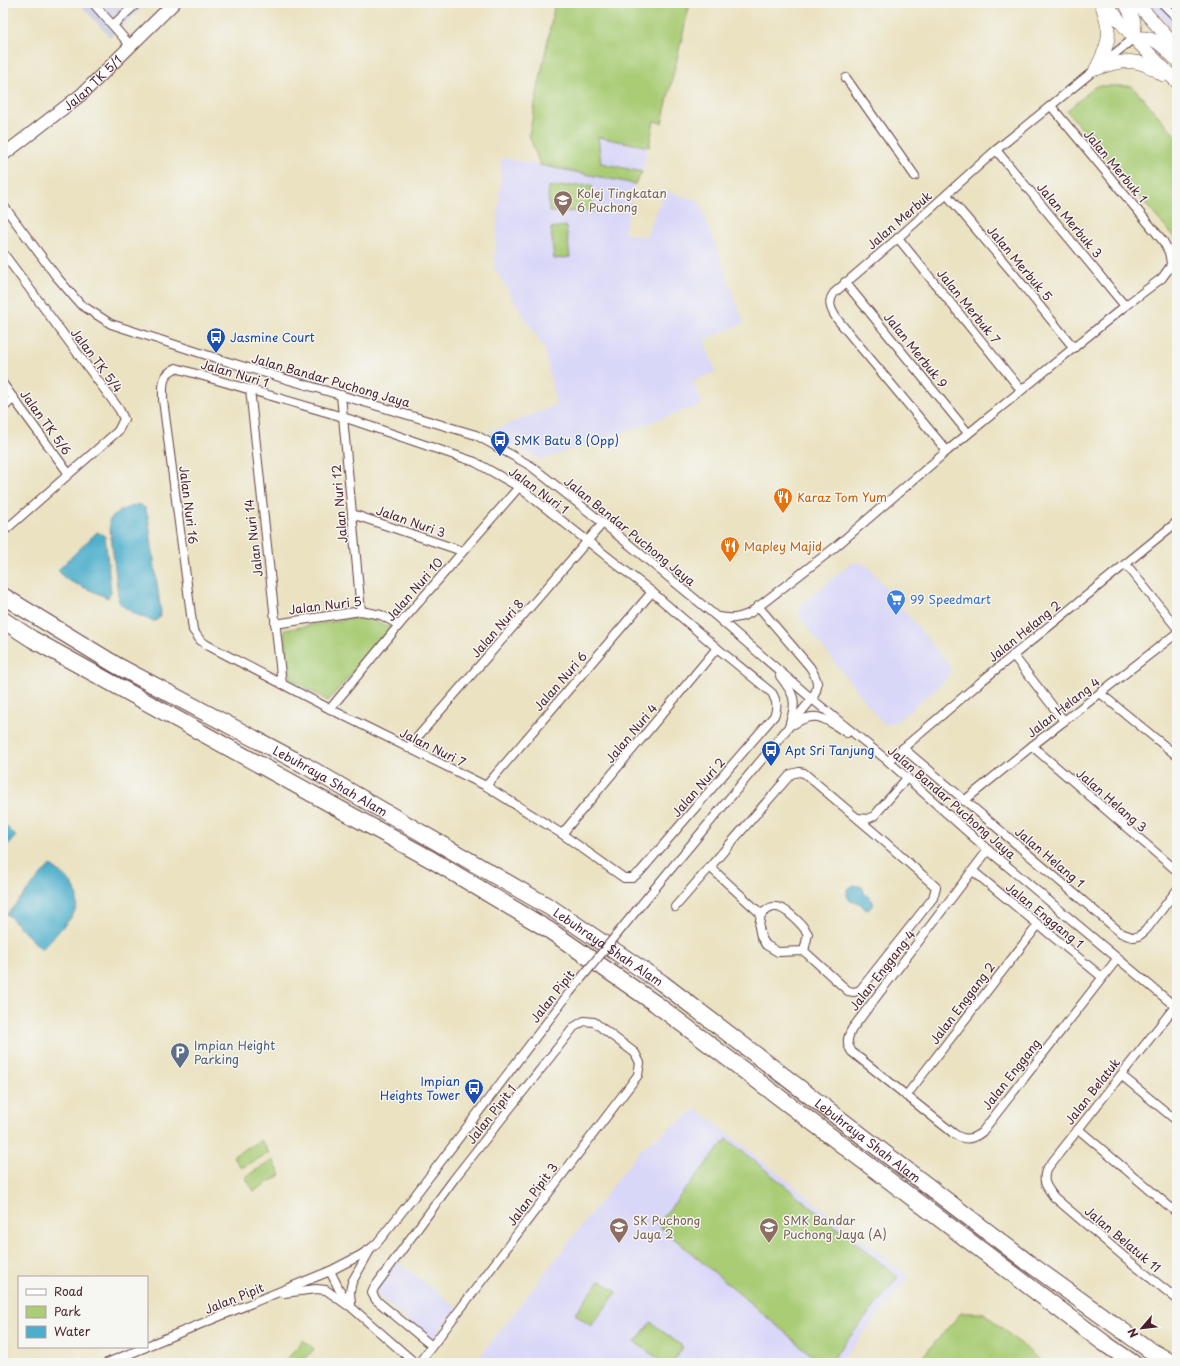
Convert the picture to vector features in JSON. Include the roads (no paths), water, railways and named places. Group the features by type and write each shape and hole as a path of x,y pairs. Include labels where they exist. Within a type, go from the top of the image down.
{"highway":[{"name":"Lebuhraya Shah Alam","path":"3,596 116,665 306,766 551,908 662,983 1026,1261 1148,1349 1172,1363"},
{"name":"Lebuhraya Shah Alam","path":"3,620 32,639 432,860 549,930 656,1004 1104,1343 1133,1363"}],"main road":[{"path":"1096,69 1104,54 1109,37 1108,27 1101,3"},
{"path":"1105,3 1134,38 1177,82"},
{"path":"1125,3 1136,27 1134,38"},
{"path":"1137,3 1177,48"},
{"path":"1134,38 1146,37 1155,40 1177,60"},
{"path":"1096,69 1109,64 1124,61 1138,62 1148,65 1177,85"}],"street":[{"path":"93,3 130,46"},
{"path":"113,25 137,3"},
{"name":"Jalan TK 5/1","path":"3,155 82,94 174,3"},
{"path":"1162,3 1177,18"},
{"name":"Jalan Merbuk","path":"947,451 833,313 830,302 831,297 845,282 898,238 996,150 1134,38"},
{"path":"846,78 914,176"},
{"name":"Jalan Merbuk 1","path":"1050,106 1164,241 1171,258 1170,268 1162,278 1125,306"},
{"name":"Jalan Merbuk 3","path":"996,150 1125,306"},
{"name":"Jalan Merbuk 5","path":"947,195 1074,348"},
{"name":"Jalan Bandar Puchong Jaya","path":"3,205 56,276 80,304 111,324 225,361 476,435 531,466 717,617 812,699 888,761 988,850 1117,959 1176,1006"},
{"name":"Jalan Merbuk 7","path":"898,238 1021,390"},
{"name":"Jalan TK 5/4","path":"3,253 119,409 124,419 118,431 69,474"},
{"name":"Jalan Merbuk 9","path":"845,282 968,433"},
{"path":"717,617 732,619 740,618 750,613 832,549 968,433 1125,306"},
{"name":"Jalan Nuri 1","path":"176,368 343,417 475,462 519,487 652,592 772,693 776,700 777,708 774,716"},
{"name":"Jalan Nuri 16","path":"176,368 166,375 164,381 163,400 193,630 200,640 207,645"},
{"name":"Jalan TK 5/6","path":"3,384 69,474"},
{"name":"Jalan Nuri 14","path":"250,389 282,684"},
{"name":"Jalan Nuri 12","path":"341,395 361,611"},
{"path":"3,408 14,398"},
{"path":"3,532 69,474"},
{"name":"Jalan Nuri 10","path":"330,709 462,551 519,487"},
{"name":"Jalan Nuri 3","path":"352,514 462,551"},
{"name":"Jalan Helang 2","path":"888,761 1013,655 1177,522"},
{"name":"Jalan Nuri 8","path":"408,748 603,523"},
{"path":"1126,564 1177,628"},
{"name":"Jalan Nuri 6","path":"486,786 652,592"},
{"path":"758,606 814,674 817,682 817,690 812,699"},
{"name":"Jalan Nuri 5","path":"275,624 361,611 381,615 399,625"},
{"name":"Jalan Helang 4","path":"964,801 1100,693 1175,638"},
{"name":"Jalan Nuri 7","path":"207,645 330,709 486,786 562,834 624,878 632,878 640,872"},
{"name":"Jalan Nuri 4","path":"562,834 717,648"},
{"path":"1013,655 1064,721"},
{"path":"770,663 788,686 794,701 794,710 788,728"},
{"path":"1100,693 1177,756"},
{"name":"Jalan Pipit","path":"148,1346 330,1271 370,1249 413,1198 570,992 631,916 812,699"},
{"name":"Jalan Nuri 2","path":"640,872 774,716"},
{"name":"Jalan Pipit","path":"788,728 802,719 814,716 822,717 878,753"},
{"name":"Jalan Helang 3","path":"1032,746 1177,871"},
{"name":"Jalan Helang 1","path":"902,748 1121,933 1134,938 1141,936 1177,890"},
{"path":"675,907 791,774 799,772 804,773 936,887 933,898 860,990 854,992 848,990 804,951 778,952 766,945 761,937 759,927 761,914"},
{"path":"857,818 867,819 874,816 907,778"},
{"path":"874,816 873,826 877,835"},
{"name":"Jalan Enggang 4","path":"906,1096 852,1052 847,1041 849,1035 852,1029 988,850"},
{"path":"710,867 761,914"},
{"name":"Jalan Enggang 1","path":"973,871 1102,977"},
{"path":"761,914 773,907 780,908 798,921 808,934 804,951"},
{"name":"Jalan Enggang 2","path":"906,1096 1038,924"},
{"name":"Jalan Enggang","path":"906,1096 959,1137 971,1139 986,1126 1117,959"},
{"name":"Jalan Belatuk","path":"1054,1197 1045,1184 1044,1176 1046,1170 1176,1006"},
{"name":"Jalan Pipit 1","path":"432,1346 374,1297 372,1293 374,1288 454,1179 574,1027 584,1020 594,1022 618,1040"},
{"name":"Jalan Pipit 3","path":"419,1363 638,1075 640,1063 635,1053 618,1040"},
{"path":"1121,1075 1177,1121"},
{"path":"1078,1129 1177,1213"},
{"name":"Jalan Belatuk 11","path":"1054,1197 1128,1260 1177,1299"},
{"path":"351,1307 350,1291 352,1282 370,1249"},
{"path":"330,1271 339,1289 351,1307"},
{"path":"273,1295 316,1289 326,1290 351,1307 415,1363"},
{"name":"Jalan Pipit","path":"107,1363 144,1348"}],"water":[{"path":"139,504 145,508 148,516 161,613 159,618 155,621 146,619 136,614 119,602 109,520 121,510"},
{"path":"97,532 105,536 111,592 108,598 65,579 58,570"},
{"path":"3,823 16,836 3,850"},
{"path":"50,865 67,878 73,886 77,896 77,904 70,919 44,947 41,948 7,914"},
{"path":"854,885 862,887 865,894 873,901 873,905 868,910 859,903 850,901 847,896 847,889"}],"place":[{"name":"Kolej Tingkatan 6 Puchong","path":"563,217"},
{"name":"Jasmine Court","path":"216,354"},
{"name":"SMK Batu 8 (Opp)","path":"500,457"},
{"name":"Karaz Tom Yum","path":"783,514"},
{"name":"Mapley Majid","path":"730,563"},
{"name":"99 Speedmart","path":"896,616"},
{"name":"Apt Sri Tanjung","path":"771,767"},
{"name":"Impian Height Parking","path":"180,1069"},
{"name":"Impian Heights Tower","path":"474,1105"},
{"name":"SK Puchong Jaya 2","path":"619,1244"},
{"name":"SMK Bandar Puchong Jaya (A)","path":"769,1244"}]}
